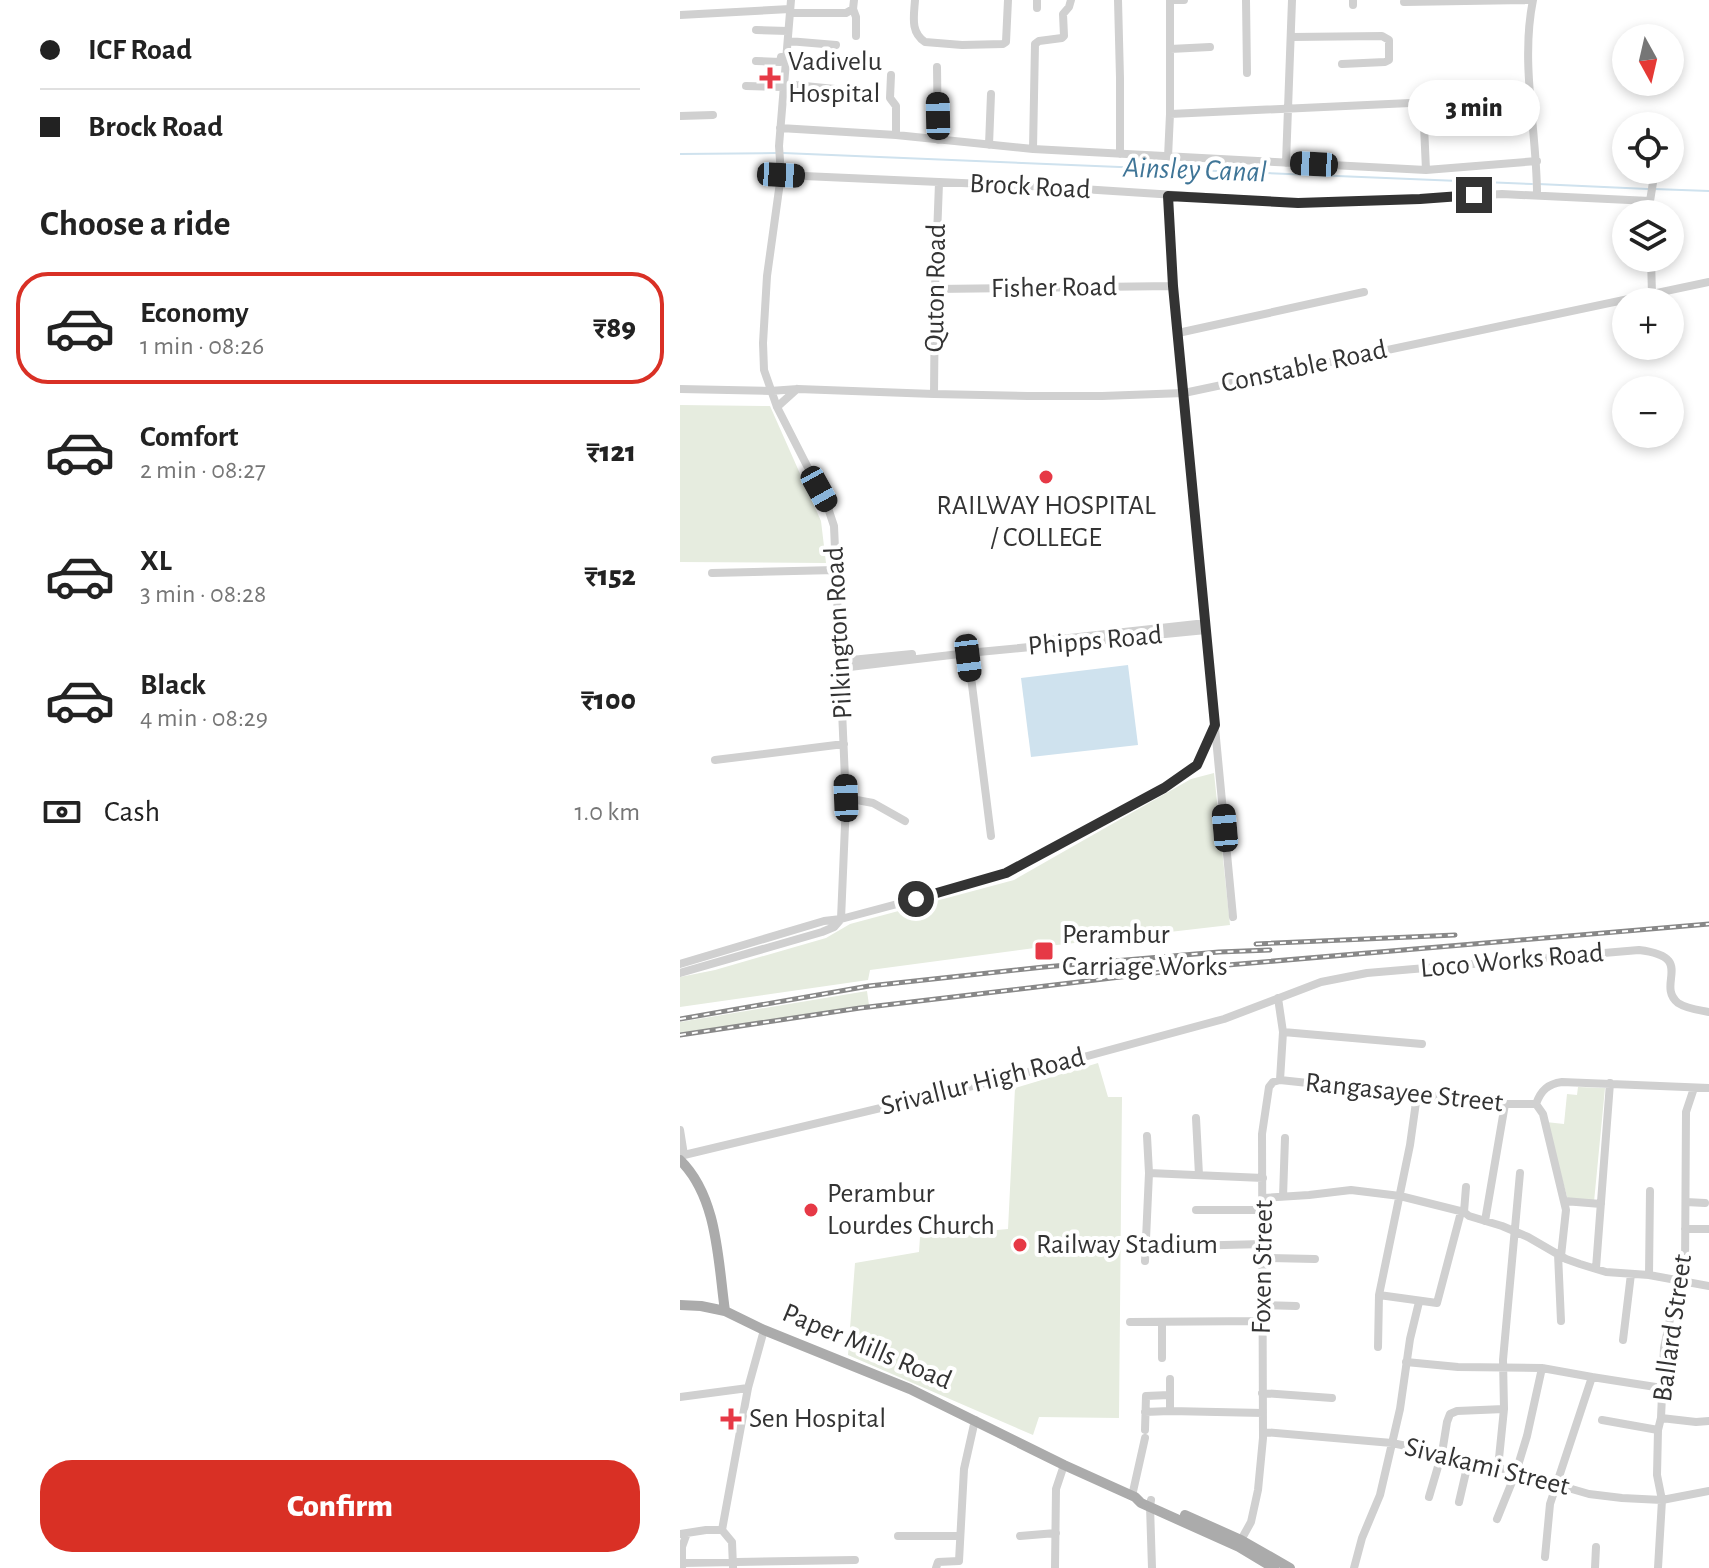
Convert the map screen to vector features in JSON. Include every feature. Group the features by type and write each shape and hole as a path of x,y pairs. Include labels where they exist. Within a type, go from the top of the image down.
{"main road":[{"path":"681,1157 698,1183 708,1209 725,1311"},
{"name":"Paper Mills Road","path":"680,1305 725,1311 910,1389 1064,1465 1133,1496 1144,1497 1267,1564 1290,1568"},
{"name":"Paper Mills Road","path":"1151,1503 1241,1540 1267,1564"}],"street":[{"path":"915,0 914,25 921,40 984,45 1006,42 1008,0"},
{"path":"1033,149 1035,44 1064,36 1063,14 1071,0"},
{"path":"1119,0 1120,154"},
{"path":"1168,157 1170,0 1184,0"},
{"path":"1246,0 1247,73"},
{"path":"1286,163 1292,0"},
{"path":"1410,1 1532,0 1528,24 1528,80 1537,161 1537,195"},
{"path":"680,15 790,7 846,13 854,4"},
{"path":"854,4 856,36"},
{"name":"Pilkington Road","path":"790,7 779,146 781,175 767,276 764,370 777,407 827,505 834,526 846,798 841,919"},
{"path":"756,30 836,45"},
{"path":"1292,37 1382,36 1389,40 1389,60 1342,64"},
{"path":"1170,49 1210,47"},
{"path":"756,61 780,62 781,57 786,58"},
{"path":"937,67 938,140"},
{"path":"891,75 890,98 896,106 896,135"},
{"path":"746,86 835,89"},
{"path":"989,145 991,94"},
{"path":"1170,114 1475,100"},
{"path":"1423,103 1426,170"},
{"path":"680,116 713,115"},
{"path":"780,128 896,135 1033,149 1426,170 1537,161"},
{"name":"Brock Road","path":"781,175 1051,187 1298,203 1502,194 1651,193"},
{"name":"Quton Road","path":"934,394 939,183"},
{"path":"1651,200 1653,184"},
{"path":"1168,196 1173,286 1233,917"},
{"name":"Constable Road","path":"1683,288 1709,282"},
{"name":"Fisher Road","path":"935,289 1173,286"},
{"path":"1178,333 1364,292"},
{"name":"Constable Road","path":"680,389 1102,396 1184,393 1612,303"},
{"path":"777,407 798,389"},
{"path":"712,573 836,570"},
{"name":"Phipps Road","path":"841,664 1206,627"},
{"name":"Phipps Road","path":"841,664 1206,627"},
{"path":"968,653 991,836"},
{"path":"680,964 824,921 841,919 1006,873 1164,788 1197,765 1215,725"},
{"path":"715,760 844,744"},
{"path":"846,798 873,803 905,821"},
{"path":"680,973 822,932 834,927 841,919"},
{"name":"Loco Works Road","path":"1278,998 1321,982 1367,973 1639,950 1657,952 1668,960 1672,969 1671,992 1676,1001 1686,1007 1709,1012"},
{"name":"Foxen Street","path":"1241,1540 1251,1522 1258,1490 1263,1432 1262,1134 1269,1087 1280,1080 1283,1032 1278,998"},
{"name":"Srivallur High Road","path":"681,1157 1006,1078 1224,1019 1278,998"},
{"path":"1283,1032 1422,1044"},
{"name":"Rangasayee Street","path":"1280,1080 1505,1104 1536,1104 1539,1094 1550,1084 1562,1082 1709,1088"},
{"path":"1596,1268 1610,1083"},
{"name":"Ballard Street","path":"1659,1568 1662,1500 1657,1475 1658,1430 1664,1348 1677,1286 1685,1271 1686,1112 1694,1088"},
{"path":"1378,1347 1379,1295 1410,1145 1417,1095"},
{"path":"1485,1221 1505,1104"},
{"path":"1536,1104 1543,1114 1566,1210 1560,1255 1561,1321"},
{"path":"1196,1118 1199,1175"},
{"path":"680,1130 681,1157"},
{"path":"1145,1261 1149,1173 1147,1136"},
{"path":"1283,1197 1285,1138"},
{"path":"1149,1173 1263,1178"},
{"path":"1498,1468 1504,1409 1503,1367 1520,1173"},
{"path":"1379,1295 1437,1302 1466,1187"},
{"path":"1264,1198 1351,1190 1400,1196 1462,1212 1514,1231 1580,1264 1606,1272 1649,1275 1709,1286"},
{"path":"1649,1275 1650,1191"},
{"path":"1564,1201 1601,1204"},
{"path":"1686,1202 1705,1203"},
{"path":"1196,1210 1263,1210"},
{"path":"1685,1229 1709,1229"},
{"path":"1184,1246 1264,1244"},
{"path":"1264,1258 1315,1259"},
{"path":"1623,1340 1631,1274"},
{"path":"1354,1568 1362,1538 1380,1495 1400,1409 1419,1302"},
{"path":"1262,1305 1296,1306"},
{"path":"1130,1322 1261,1321"},
{"path":"1162,1322 1162,1358"},
{"path":"722,1530 748,1388 764,1330"},
{"path":"1406,1362 1468,1368 1542,1368 1662,1388"},
{"path":"1497,1519 1527,1436 1542,1368"},
{"path":"1545,1557 1550,1504 1592,1377"},
{"path":"1170,1379 1170,1411"},
{"path":"680,1397 748,1388"},
{"path":"1262,1393 1332,1398"},
{"path":"1133,1496 1145,1434 1146,1396 1169,1395"},
{"path":"1429,1497 1450,1414 1504,1409"},
{"path":"1145,1412 1263,1413"},
{"path":"1661,1418 1709,1421"},
{"path":"936,1568 938,1562 959,1564 964,1469 975,1420"},
{"path":"1602,1420 1658,1430"},
{"name":"Sivakami Street","path":"1263,1432 1392,1443 1469,1459 1589,1494 1662,1500 1709,1491"},
{"path":"1459,1502 1469,1459"},
{"path":"1055,1568 1056,1489 1064,1465"},
{"path":"1151,1503 1152,1568"},
{"path":"722,1530 684,1534 682,1565 781,1565 855,1560"},
{"path":"722,1530 732,1542 734,1565"},
{"path":"1020,1536 1056,1533"},
{"path":"898,1536 960,1536"},
{"path":"1595,1568 1596,1547"}],"shaded area":[{"path":"680,405 770,406 821,521 826,563 680,562"},
{"path":"1214,773 1230,925 870,970 868,980 680,1007 680,977 826,938 850,924 1014,880 1191,779"},
{"path":"867,991 869,1005 680,1034 680,1022"},
{"name":"Railway Stadium","path":"1098,1063 1108,1097 1122,1097 1119,1418 1039,1417 1033,1435 848,1355 855,1263 919,1252 920,1237 1008,1229 1015,1088"},
{"path":"1578,1087 1605,1088 1594,1202 1568,1200 1546,1122 1564,1124 1567,1094 1577,1095"}],"water":[{"path":"1128,665 1138,745 1031,757 1021,678"}],"waterway":[{"name":"Ainsley Canal","path":"680,154 777,153"},
{"name":"Ainsley Canal","path":"783,153 1532,184"},
{"name":"Ainsley Canal","path":"1538,184 1648,189"},
{"name":"Ainsley Canal","path":"1654,189 1709,191"}],"railway":[{"path":"680,1035 860,1008 1204,967 1709,924"},
{"path":"1256,944 1455,935"},
{"path":"680,1019 869,986 1044,967 1270,950"}],"place":[{"name":"Vadivelu Hospital","path":"770,78"},
{"name":"RAILWAY HOSPITAL / COLLEGE","path":"1046,477"},
{"name":"Perambur Carriage Works","path":"1044,951"},
{"name":"Perambur Lourdes Church","path":"811,1210"},
{"name":"Railway Stadium","path":"1020,1245"},
{"name":"Sen Hospital","path":"731,1419"}],"route":[{"path":"916,899 1006,873 1164,788 1197,765 1215,725 1173,286 1168,196 1298,203 1474,195"}]}
